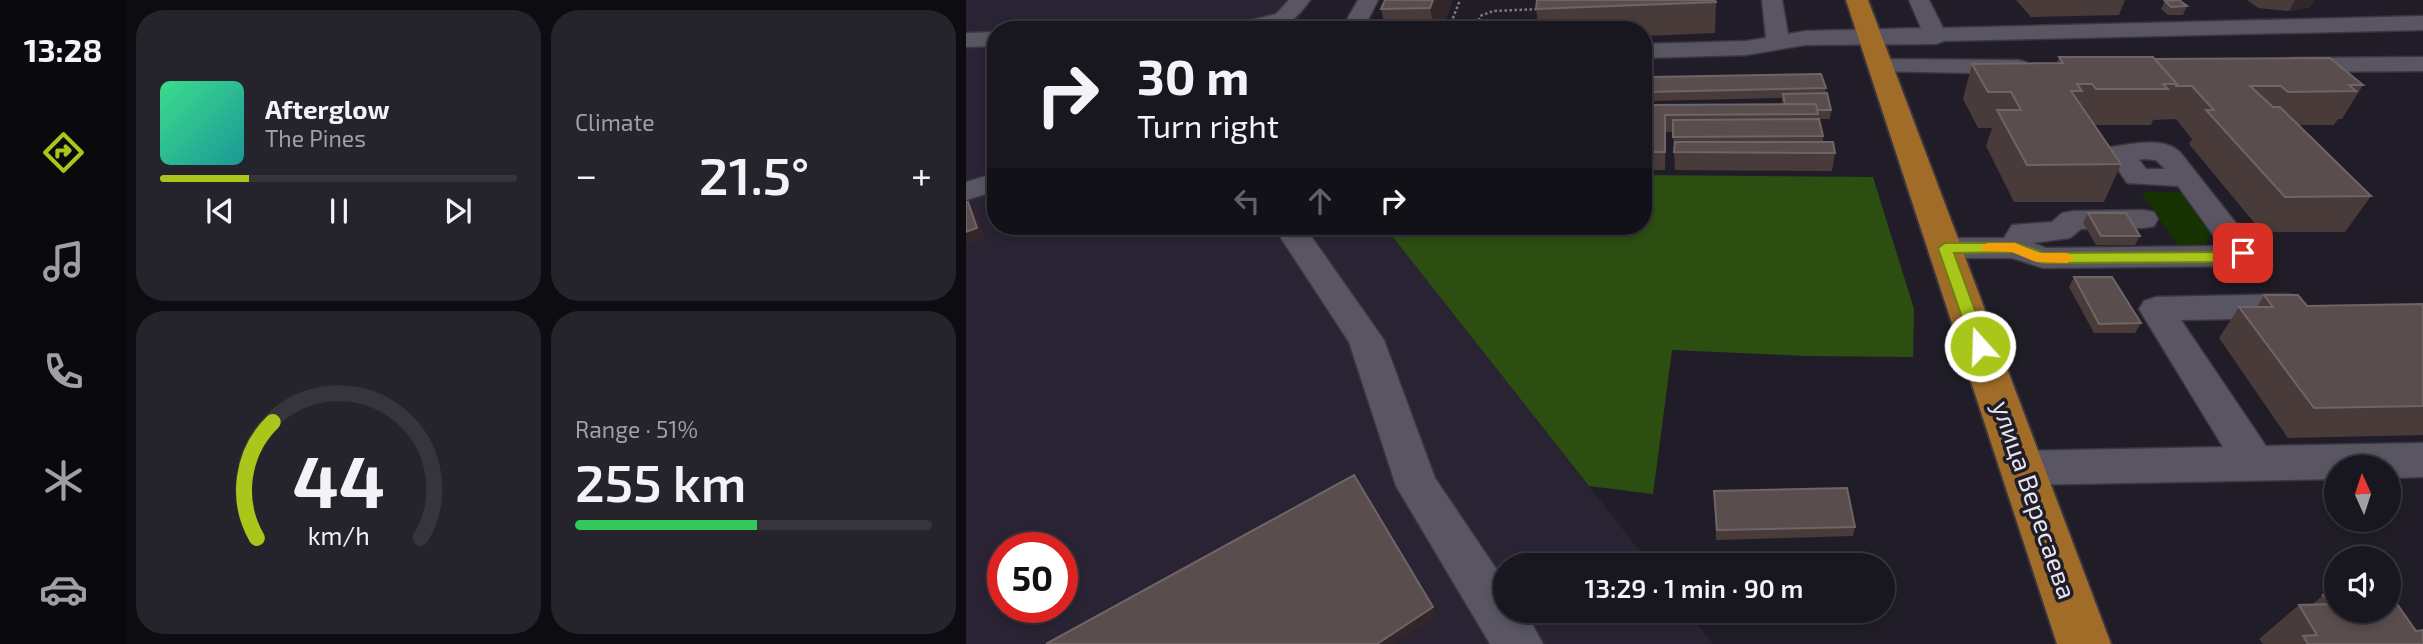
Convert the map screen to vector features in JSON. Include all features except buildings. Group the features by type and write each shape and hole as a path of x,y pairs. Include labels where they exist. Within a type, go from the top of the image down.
{"main road":[{"name":"улица Вересаева","path":"1857,0 2084,644"}],"lane":[{"path":"1276,21 1284,19 1300,0"},
{"path":"1357,21 1368,0"},
{"path":"1772,0 1778,41"},
{"path":"1919,0 1936,37"},
{"path":"2333,4 2364,24"},
{"path":"2225,8 2250,28"},
{"path":"1877,53 1936,37 2423,23"},
{"path":"966,40 987,39"},
{"path":"1652,51 1746,48 1778,41 1877,53 2037,66"},
{"path":"2263,65 2423,64"},
{"path":"1945,248 2015,248 2043,258 2244,256 2185,178"},
{"path":"966,191 987,185"},
{"path":"2015,248 2023,232 2059,231 2073,220 2143,219"},
{"path":"1294,235 1366,340 1416,486 1518,644"},
{"path":"2255,464 2156,309 2316,306"},
{"path":"2023,468 2423,460"}],"path":[{"path":"1452,21 1460,0"},
{"path":"1479,21 1480,16 1493,10 1548,9"}],"shaded area":[{"path":"966,0 1313,0 1297,21 987,21 987,235 1391,235 1642,553 1493,553 1493,623 1696,623 1713,644 966,644"}],"green space":[{"path":"1652,175 1873,177 1914,309 1913,357 1806,356 1672,350 1653,494 1589,486 1391,235 1652,235"},
{"path":"2141,192 2186,192 2213,228 2203,250 2181,250"}],"slow traffic":[{"path":"1988,248 2015,248 2036,258 2067,258"}],"route":[{"path":"1980,346 1945,248 2015,248 2036,258 2239,257 2244,256 2243,253"}]}
